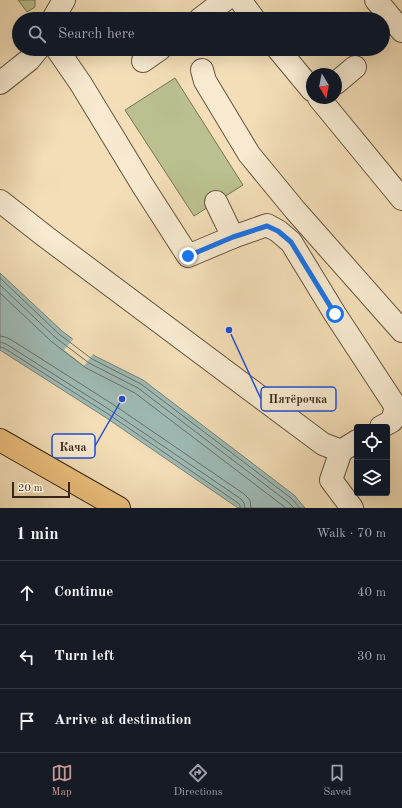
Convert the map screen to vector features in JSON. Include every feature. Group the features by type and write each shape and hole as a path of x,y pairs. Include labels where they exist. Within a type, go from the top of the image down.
{"highway":[{"path":"0,440 119,508"}],"street":[{"path":"57,12 64,0"},
{"path":"209,12 225,0"},
{"path":"240,0 249,12"},
{"path":"376,0 386,12"},
{"path":"390,17 402,31"},
{"path":"0,83 32,56"},
{"path":"62,56 81,84 143,186 188,256 233,237 267,226 278,231 291,242 335,314 396,407 392,420 386,424"},
{"path":"284,56 306,83"},
{"path":"342,78 355,67"},
{"path":"202,70 205,81 249,154 295,210 402,331"},
{"path":"324,104 402,199"},
{"path":"0,201 317,440 323,444 349,446 331,480 352,508"},
{"path":"216,202 233,237"}],"green space":[{"path":"18,0 35,0 35,7 27,12"},
{"path":"175,78 243,185 194,216 125,110"}],"water":[{"path":"0,273 62,331 95,356 143,380 294,495 305,508 238,508 105,417 0,350"}],"pier":[{"path":"74,338 94,353 84,366 64,350"}],"place":[{"name":"Пятёрочка","path":"229,330"},
{"name":"Кача","path":"122,399"}],"route":[{"path":"188,256 233,237 267,226 278,231 291,242 335,314"}]}
